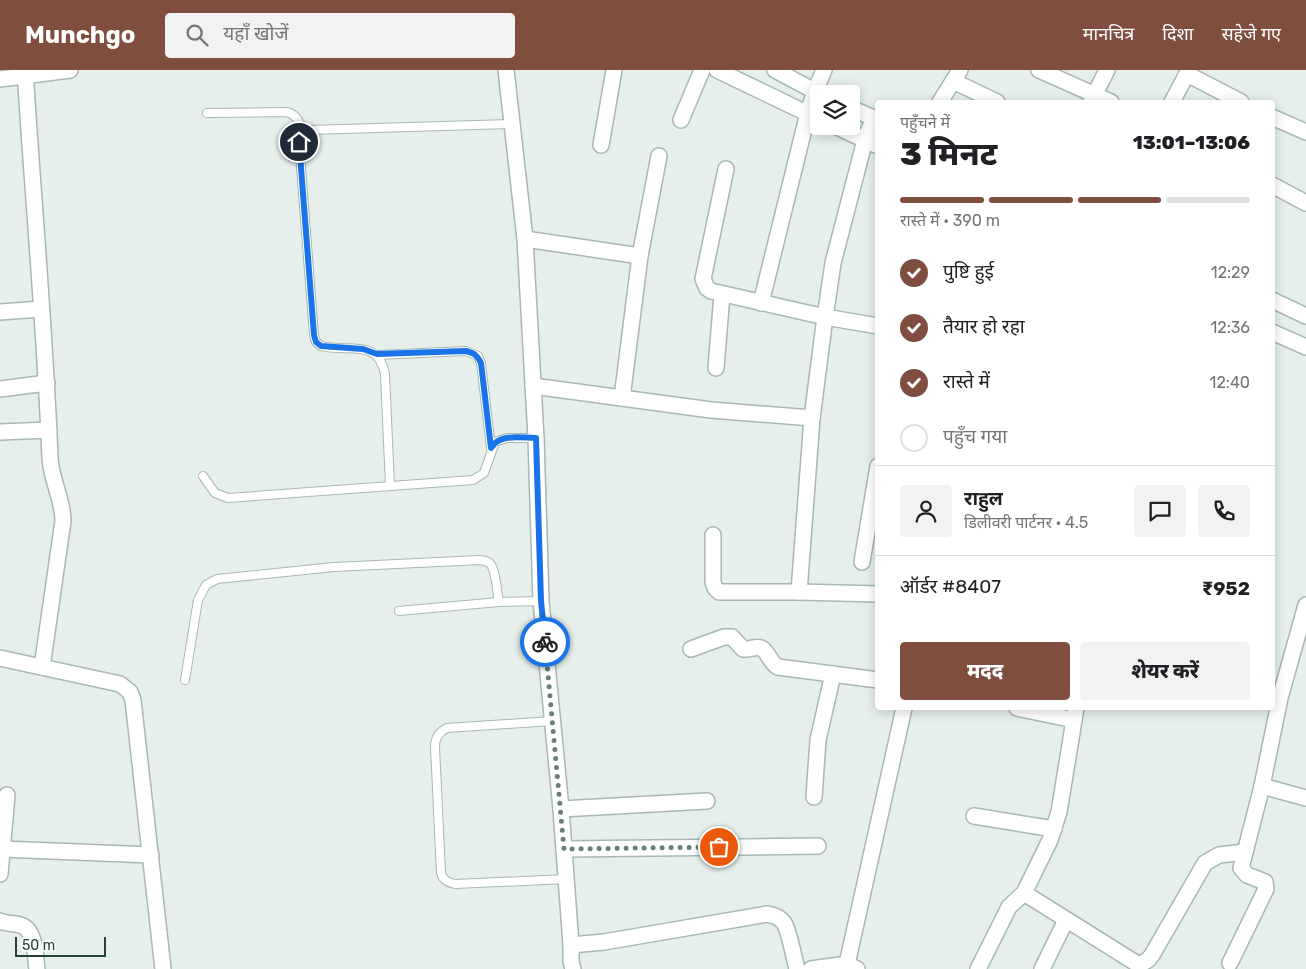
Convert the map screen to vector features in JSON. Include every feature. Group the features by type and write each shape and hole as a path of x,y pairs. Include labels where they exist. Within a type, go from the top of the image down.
{"street":[{"path":"0,79 26,73 70,70"},
{"path":"506,70 525,239 536,438 541,601 561,809 573,969"},
{"path":"601,145 614,70"},
{"path":"681,120 702,70"},
{"path":"718,70 810,103"},
{"path":"775,70 810,101"},
{"path":"820,85 824,70"},
{"path":"1039,70 1093,98 1107,70"},
{"path":"1173,100 1188,72 1224,99"},
{"path":"26,73 51,469 63,509 63,521 42,667"},
{"path":"941,100 956,76 994,100"},
{"path":"800,592 812,418 833,263 872,132 860,118"},
{"path":"1275,118 1306,132"},
{"path":"761,303 810,119"},
{"path":"622,398 640,256 659,156"},
{"path":"726,169 703,279 707,288 722,294 761,303 875,325"},
{"path":"1275,187 1306,203"},
{"path":"525,239 640,256"},
{"path":"716,368 722,294"},
{"path":"1275,301 1306,316"},
{"path":"0,312 41,309"},
{"path":"1275,333 1306,346"},
{"path":"0,389 47,383"},
{"path":"533,386 711,410 812,418"},
{"path":"0,432 49,430"},
{"path":"862,562 875,484"},
{"path":"713,535 713,582 719,592 875,594"},
{"path":"1230,963 1266,889 1265,882 1247,875 1242,870 1280,698 1306,605"},
{"path":"691,649 732,637 744,649 762,648 772,664 778,667 875,680"},
{"path":"0,658 120,684 130,692 133,700 163,969"},
{"path":"814,797 818,740 833,674"},
{"path":"811,969 852,966 904,710"},
{"path":"978,969 1009,907 1024,893 1054,829 1059,812 1075,714 1036,710"},
{"path":"1262,786 1306,798"},
{"path":"0,874 8,796"},
{"path":"561,809 707,801"},
{"path":"974,816 1054,829"},
{"path":"2,844 151,855"},
{"path":"564,849 818,846"},
{"path":"1024,893 1133,962 1143,964 1152,955 1205,862 1220,856 1246,852"},
{"path":"572,945 604,942 767,914 778,917 785,923 797,969"},
{"path":"1042,969 1066,920"},
{"path":"0,921 20,925 29,930 37,969"}],"lane":[{"path":"207,113 286,112 297,117 304,131"},
{"path":"491,448 481,363 478,356 466,351 377,354 363,349 321,346 316,342 299,142 300,134 304,131 319,129 513,124"},
{"path":"377,354 382,360 385,374 390,486"},
{"path":"203,476 215,493 228,498 473,480 484,473 491,448 495,442 507,438 536,438"},
{"path":"185,680 198,600 206,585 217,579 334,567 480,560 487,562 494,570 498,602"},
{"path":"399,611 498,602 541,601"},
{"path":"552,721 447,728 438,734 435,740 435,747 441,873 447,882 455,884 567,880"}],"way so far":[{"path":"545,642 564,849 719,847"}],"route":[{"path":"299,142 316,342 328,348 363,349 377,354 472,352 478,356 481,363 491,448 495,442 507,438 536,438 541,601 545,642"}]}
